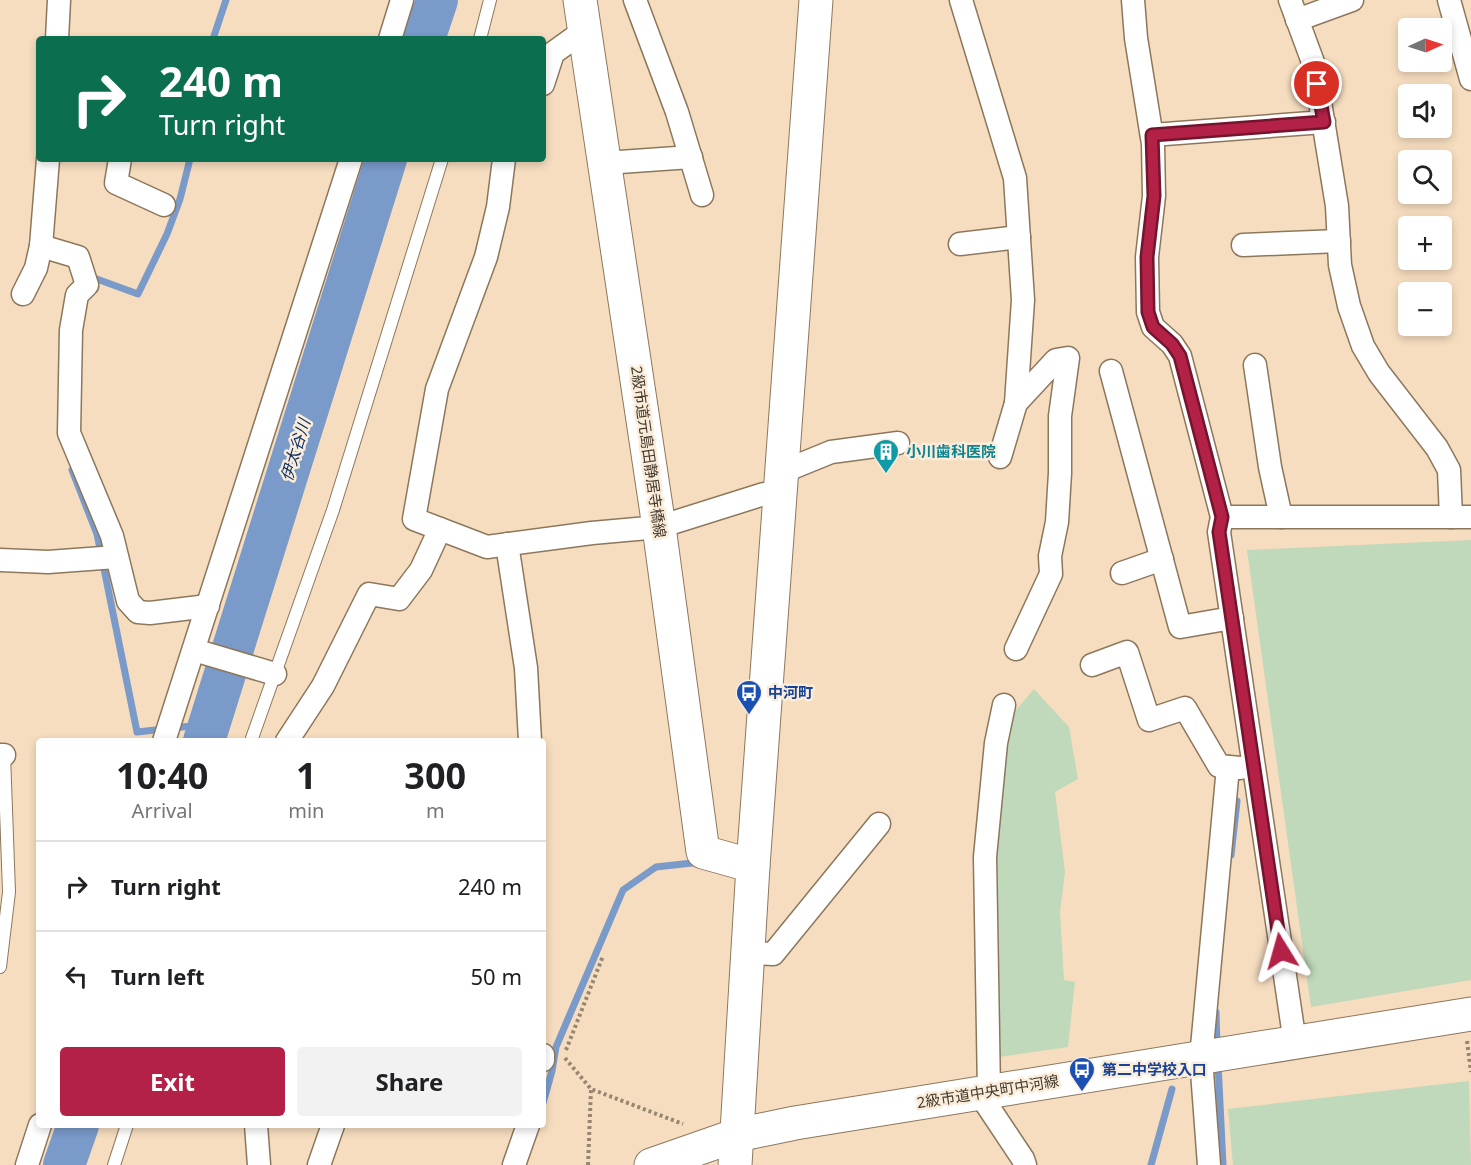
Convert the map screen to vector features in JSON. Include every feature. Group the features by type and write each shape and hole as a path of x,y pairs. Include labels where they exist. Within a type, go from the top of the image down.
{"street":[{"path":"57,36 59,0"},
{"path":"391,36 402,0"},
{"path":"635,0 677,112 702,195"},
{"path":"732,1147 748,953 773,483 816,0"},
{"path":"961,0 1015,178 1023,300 1016,403 1000,458"},
{"path":"1133,0 1136,38 1152,135 1154,196 1147,257 1148,312 1153,327 1172,344 1180,356 1222,517 1219,532 1295,1043"},
{"path":"1222,517 1461,517 1449,470 1437,448 1379,373 1363,346 1348,306 1340,265 1337,206 1314,65 1293,10 1352,0"},
{"path":"1449,0 1471,79"},
{"path":"546,75 553,53 583,10"},
{"name":"2級市道元島田静居寺橋線","path":"583,10 659,528 703,852 753,866"},
{"path":"1152,135 1324,122"},
{"path":"605,163 691,157"},
{"path":"23,294 36,268 41,246 48,162"},
{"path":"120,162 116,183 164,204"},
{"path":"165,738 350,162"},
{"path":"504,162 498,207 486,257 437,389 414,519 487,547 592,533 659,528 773,483 831,452 897,443"},
{"path":"960,244 1019,237"},
{"path":"1243,245 1339,241"},
{"path":"41,246 78,257 87,285 77,295 71,330 69,432 111,536 128,601 138,612 150,613 208,606"},
{"path":"1016,403 1056,360 1068,358 1060,416 1059,493 1057,522 1050,556 1050,574 1016,649"},
{"path":"1255,365 1270,467 1281,517"},
{"path":"1111,370 1180,627 1232,618"},
{"path":"289,738 323,686 369,594 399,599 421,570 440,529"},
{"path":"507,544 526,668 530,738"},
{"path":"0,560 48,562 117,557"},
{"path":"1122,573 1162,559"},
{"path":"194,650 275,674"},
{"path":"1092,665 1127,652 1149,720 1185,708 1219,766 1254,769"},
{"path":"1004,705 996,743 984,857 984,1093 1025,1165"},
{"path":"1209,1165 1201,1058 1228,767"},
{"path":"748,953 773,954 879,824"},
{"name":"2級市道中央町中河線","path":"651,1165 732,1147 795,1123 1295,1043 1469,1026"},
{"path":"27,1165 39,1128"},
{"path":"256,1128 259,1165"},
{"path":"319,1165 332,1128"},
{"path":"514,1165 527,1128"}],"lane":[{"path":"481,36 490,0"},
{"path":"252,738 333,510 441,162"},
{"path":"0,967 9,892 2,755"},
{"path":"114,1165 126,1128"}],"path":[{"path":"603,956 564,1056 591,1089 732,1147"},
{"path":"1469,1026 1471,1072"},
{"path":"588,1165 591,1089"}],"green space":[{"path":"1471,540 1471,980 1311,1007 1247,550"},
{"path":"1034,689 1069,727 1078,779 1055,792 1065,872 1060,912 1064,980 1075,982 1068,1047 999,1057 996,823 1009,718"},
{"path":"1469,1081 1471,1165 1233,1165 1228,1109"}],"waterway":[{"path":"214,36 226,0"},
{"name":"伊太谷川","path":"425,36 437,0"},
{"path":"88,279 94,278 138,294 167,234 180,199 189,162"},
{"name":"伊太谷川","path":"205,738 385,162"},
{"path":"72,470 97,534 137,732 210,724"},
{"path":"1231,855 1237,801"},
{"path":"546,1092 556,1047 623,890 656,867 692,863"},
{"path":"1216,1012 1217,1046"},
{"path":"1218,1063 1223,1165"},
{"path":"1151,1165 1172,1089"},
{"name":"伊太谷川","path":"64,1165 77,1128"}],"place":[{"name":"小川歯科医院","path":"886,475"},
{"name":"中河町","path":"749,716"},
{"name":"第二中学校入口","path":"1082,1093"}],"route":[{"path":"1281,951 1219,532 1222,517 1180,356 1172,344 1153,327 1148,312 1147,257 1154,196 1152,135 1324,122 1317,84"}]}
